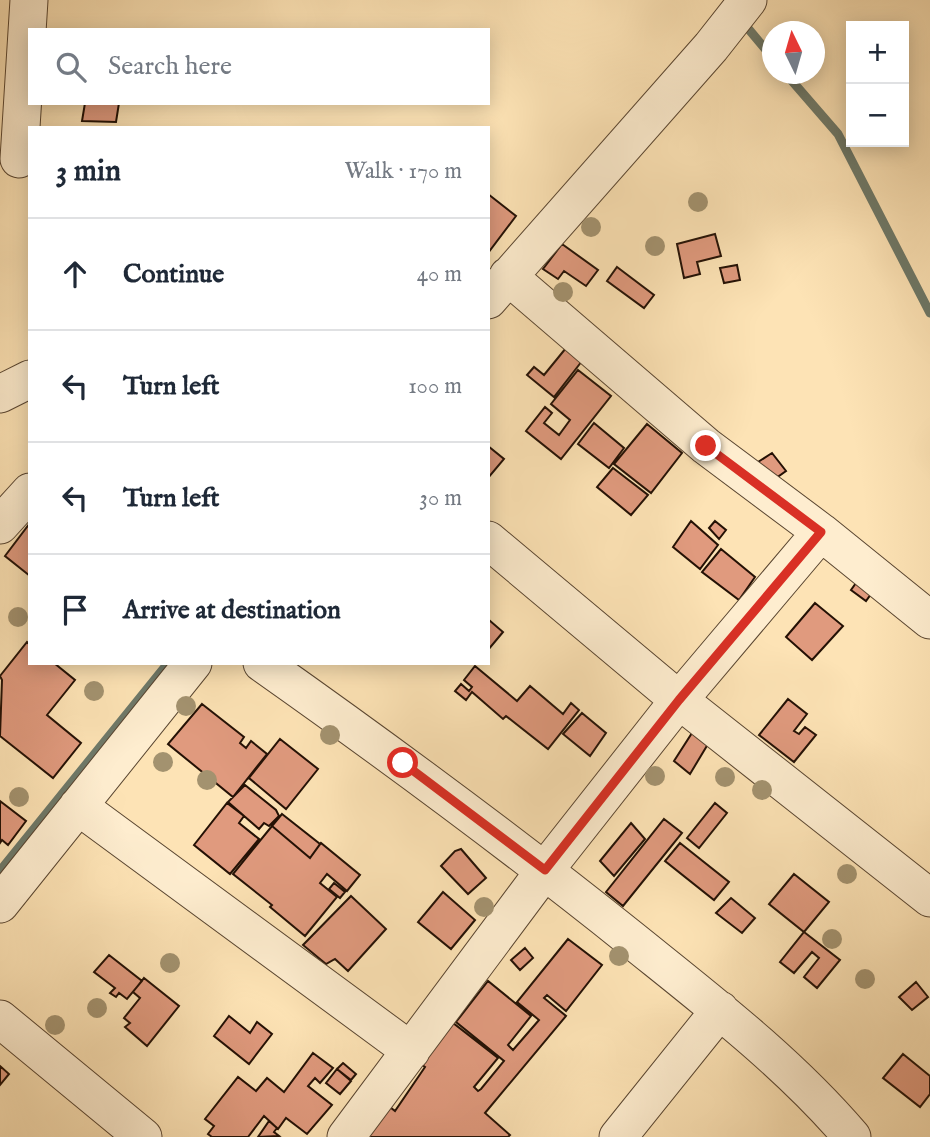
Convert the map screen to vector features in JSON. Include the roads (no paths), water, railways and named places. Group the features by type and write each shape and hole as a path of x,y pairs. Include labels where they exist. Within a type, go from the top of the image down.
{"street":[{"path":"16,159 29,0"},
{"path":"748,0 711,47 498,288 821,532 930,620"},
{"path":"0,394 28,380"},
{"path":"0,524 28,494"},
{"path":"346,1137 545,870 679,700 821,532"},
{"path":"490,542 679,700 930,898"},
{"path":"0,904 191,665"},
{"path":"265,665 403,763 545,870 720,1010 824,1104 852,1137"},
{"path":"78,806 411,1051"},
{"path":"618,1137 720,1010"},
{"path":"0,1019 119,1129"}],"waterway":[{"path":"741,20 762,45"},
{"path":"795,84 838,134 930,313"},
{"path":"0,871 166,665"}]}
